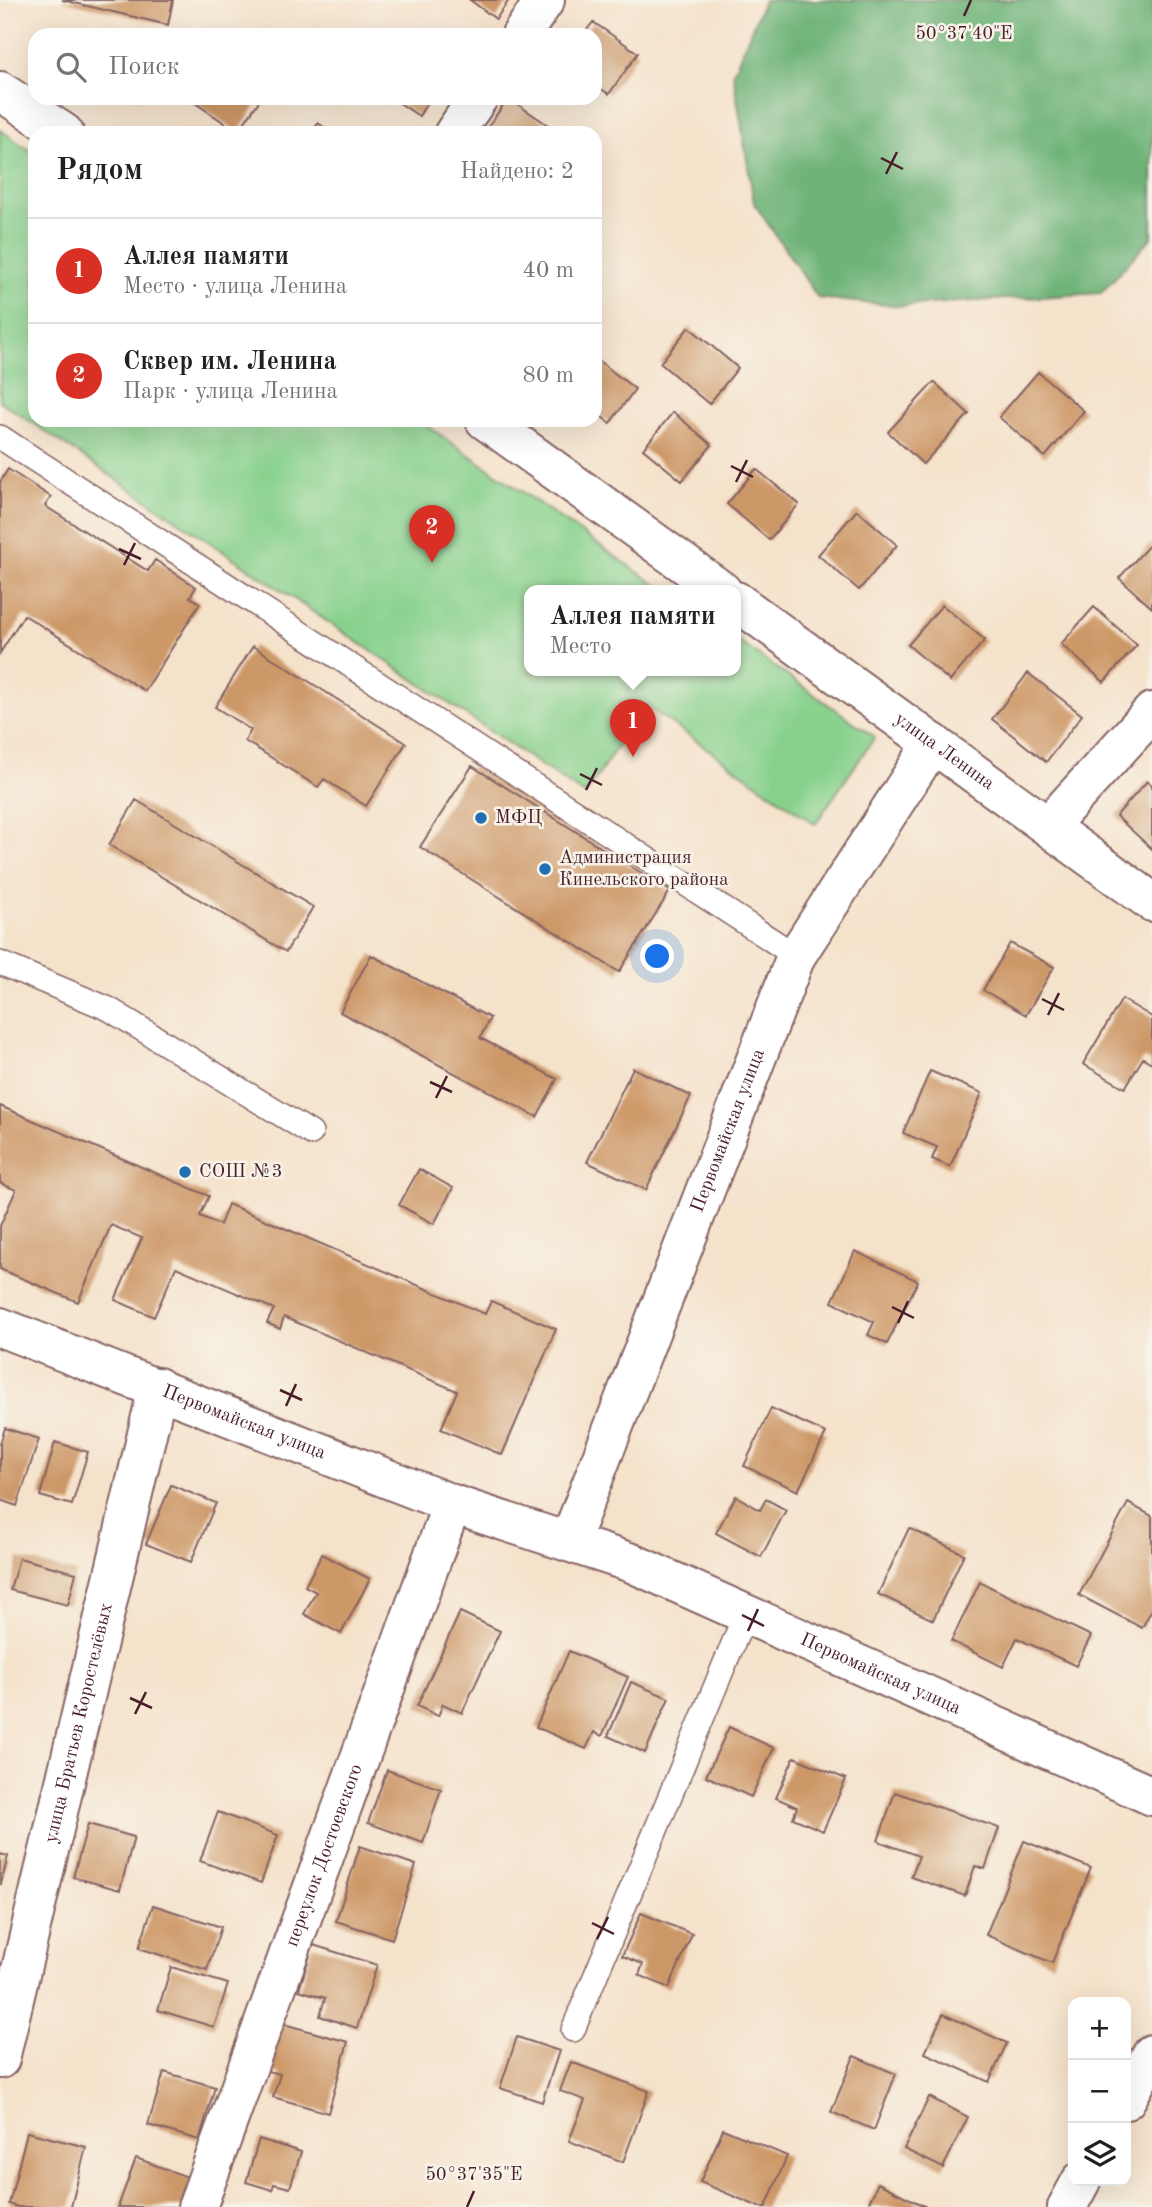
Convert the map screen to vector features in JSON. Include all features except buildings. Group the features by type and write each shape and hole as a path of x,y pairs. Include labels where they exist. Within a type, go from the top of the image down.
{"street":[{"path":"526,28 545,0"},
{"path":"0,91 53,126"},
{"path":"459,126 473,105"},
{"path":"495,427 714,585"},
{"name":"улица Ленина","path":"741,605 1152,902"},
{"path":"1048,826 1152,712"},
{"name":"Первомайская улица","path":"569,1542 796,956 933,743"},
{"name":"Первомайская улица","path":"0,1327 452,1504 632,1563 1152,1796"},
{"name":"улица Братьев Коростелёвых","path":"0,2059 158,1387"},
{"name":"переулок Достоевского","path":"197,2207 452,1504"},
{"path":"1131,2092 1152,2054"},
{"path":"1067,2207 1078,2186"}],"lane":[{"path":"0,437 796,956"},
{"path":"0,963 109,1009 311,1133"},
{"path":"573,2031 745,1615"}],"green space":[{"path":"764,0 1152,0 1152,237 1101,293 897,306 818,298 754,203 733,73"},
{"path":"0,130 28,149 28,420 0,401"},
{"path":"39,427 429,427 656,585 524,585 524,676 741,676 741,643 875,737 815,824 645,705 585,795"}],"place":[{"name":"Сквер им. Ленина","path":"432,563"},
{"name":"Аллея памяти","path":"633,757"},
{"name":"МФЦ","path":"481,818"},
{"name":"Администрация Кинельского района","path":"545,869"},
{"name":"СОШ №3","path":"185,1172"}]}
